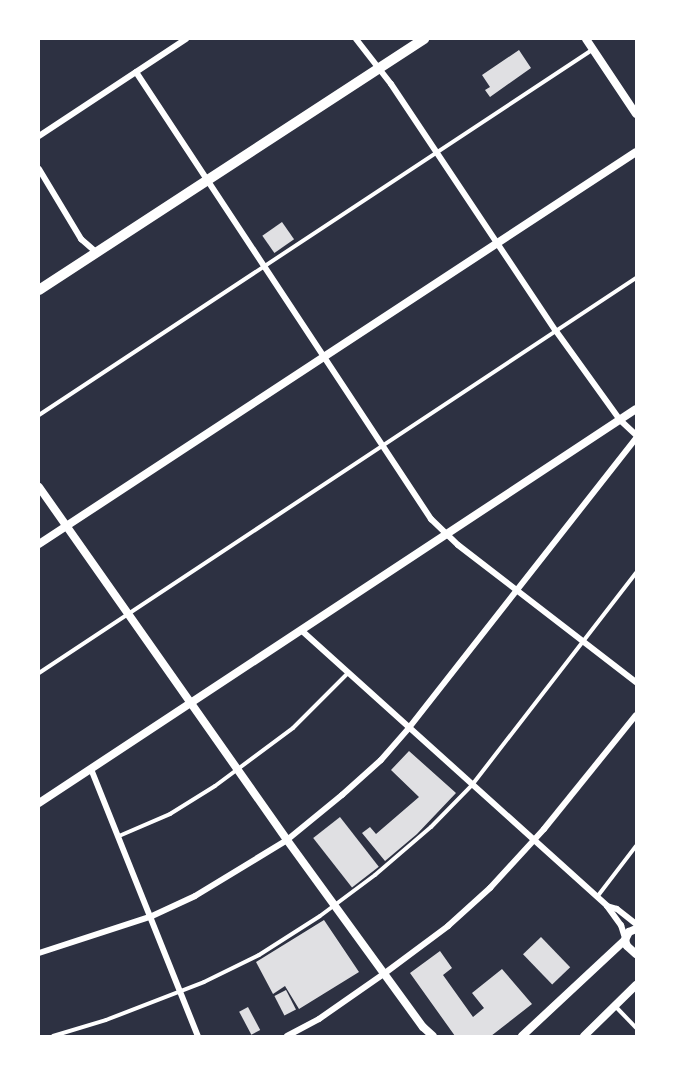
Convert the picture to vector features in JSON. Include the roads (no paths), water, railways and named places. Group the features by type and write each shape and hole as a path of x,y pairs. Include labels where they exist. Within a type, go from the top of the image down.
{"main road":[{"path":"39,290 424,39"}],"street":[{"path":"39,136 186,39"},
{"path":"39,953 152,916 195,896 288,840 351,788 381,760 408,729 636,436 620,420 556,331 436,152 356,39"},
{"path":"586,39 636,114"},
{"path":"136,72 382,446 444,534 636,682"},
{"path":"39,544 636,152"},
{"path":"39,169 81,239 97,253"},
{"path":"39,803 636,409"},
{"path":"39,487 428,1036"},
{"path":"301,630 347,674 607,906 621,925 627,946 636,954"},
{"path":"286,1036 319,1019 385,973 448,926 490,888 636,716"},
{"path":"91,769 152,916 198,1036"},
{"path":"607,906 617,909 636,924"},
{"path":"522,1036 636,929"},
{"path":"584,1036 636,986"},
{"path":"423,1027 433,1036"}],"lane":[{"path":"39,415 592,49"},
{"path":"39,673 636,278"},
{"path":"53,1036 106,1020 180,991 259,955 335,904 415,842 472,785 636,573"},
{"path":"119,836 170,814 215,786 307,716 347,674"},
{"path":"597,898 636,846"},
{"path":"615,1006 636,1028"}]}
